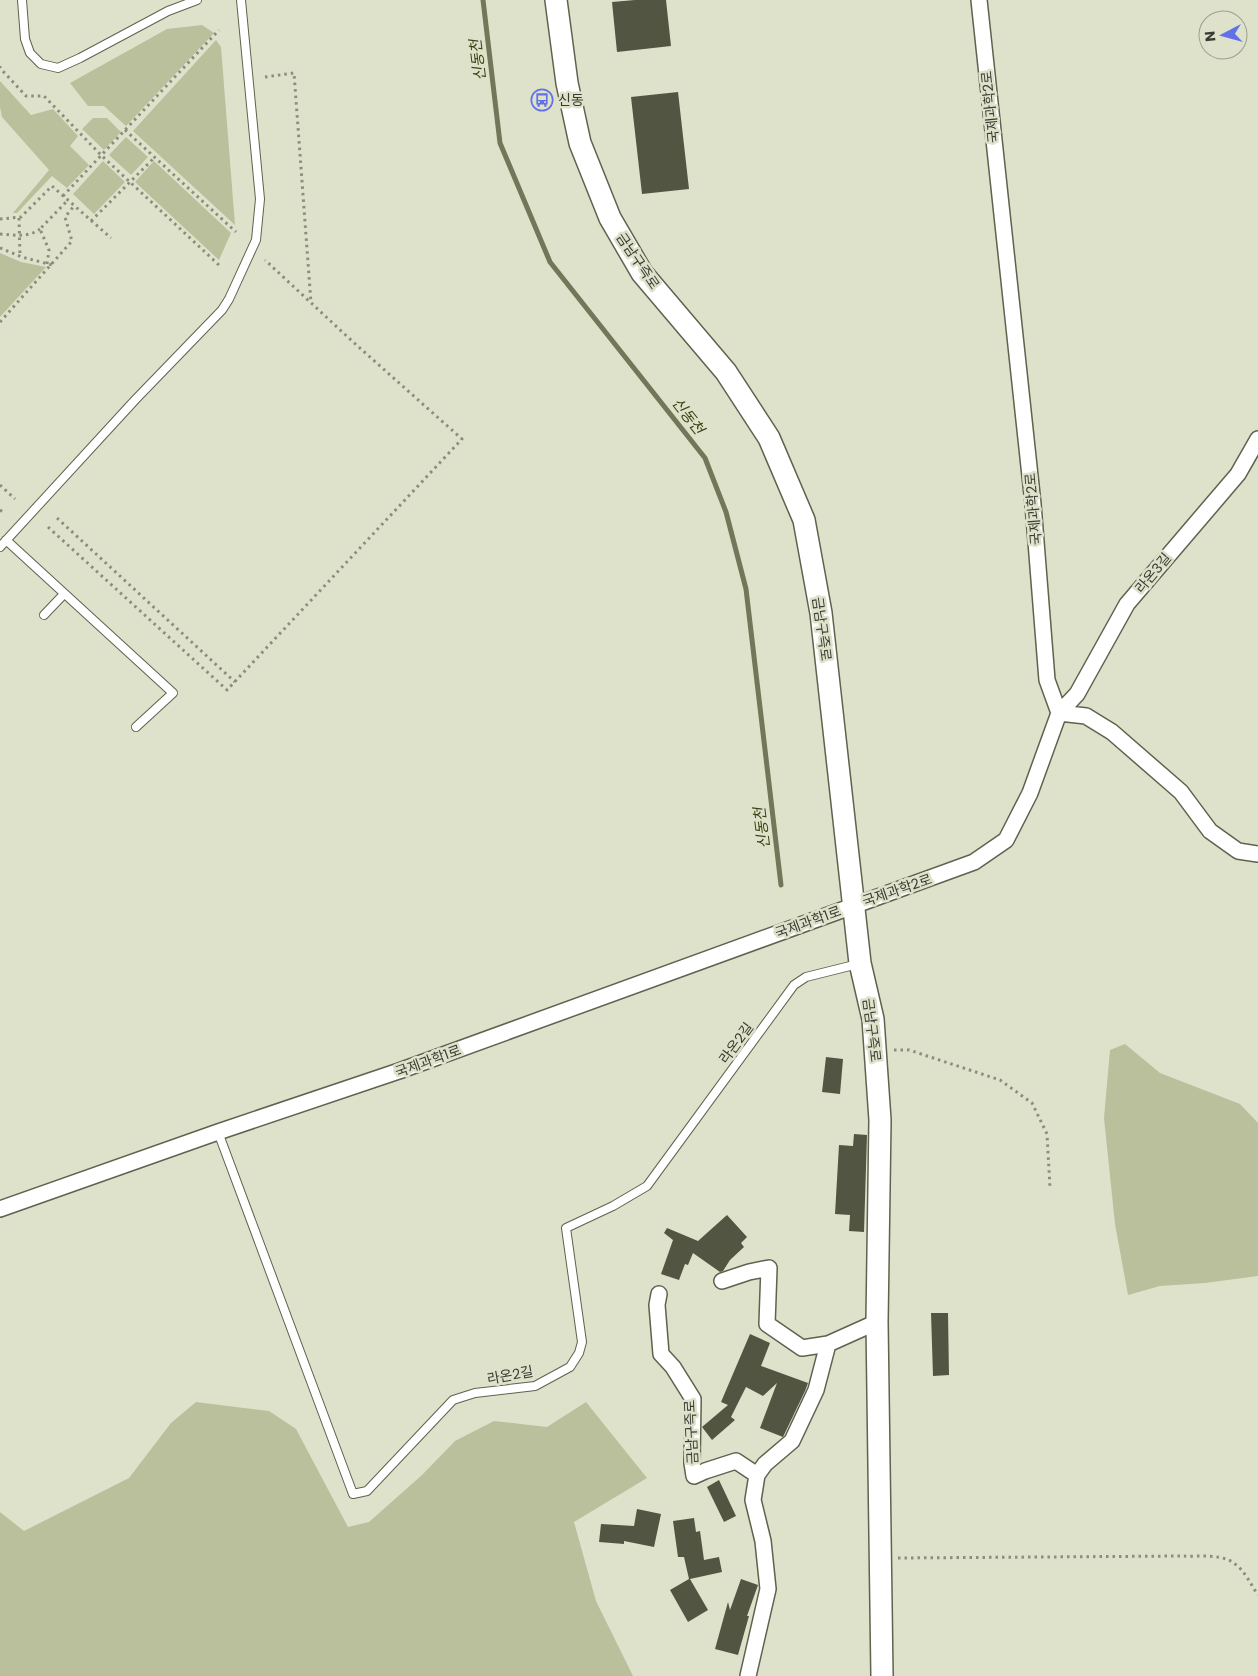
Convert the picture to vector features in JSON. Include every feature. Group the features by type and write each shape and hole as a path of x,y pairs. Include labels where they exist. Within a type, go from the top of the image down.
{"main road":[{"name":"금남구즉로","path":"556,0 567,83 580,143 610,218 642,273 726,372 769,438 804,520 823,633 852,905 860,964 873,1019 876,1051 880,1120 877,1322 882,1676"}],"street":[{"name":"국제과학2로","path":"852,905 974,862 1006,840 1030,793 1059,713 1047,680 1033,504 979,0"},
{"name":"라온3길","path":"1059,713 1077,694 1127,604 1238,474 1258,439"},
{"path":"1059,713 1086,716 1112,732 1181,792 1210,831 1238,851 1258,854"},
{"name":"국제과학1로","path":"0,1209 218,1132 399,1071 852,905"},
{"path":"722,1281 769,1268 768,1324 802,1348 828,1344 877,1322"},
{"name":"금남구즉로","path":"659,1294 657,1305 661,1354 681,1378 693,1399 692,1463 694,1476 736,1461 757,1475"},
{"path":"748,1676 768,1589 762,1541 753,1500 757,1475 765,1464 792,1441 816,1390 828,1344"}],"lane":[{"path":"22,0 26,38 30,53 41,64 58,68 168,11 197,0"},
{"path":"0,547 134,400 222,310 256,240 260,199 241,0"},
{"path":"6,540 173,693 136,727"},
{"path":"44,615 64,594"},
{"name":"라온2길","path":"218,1132 353,1494 367,1491 453,1400 475,1394 535,1386 570,1367 579,1353 582,1342 566,1228 613,1206 647,1186 794,985 806,977 860,964"}],"path":[{"path":"63,196 219,30"},
{"path":"0,66 26,96 44,96 101,155 220,266"},
{"path":"265,76 294,73 311,304"},
{"path":"125,130 236,232"},
{"path":"91,222 155,157"},
{"path":"0,219 19,218 52,186 111,238"},
{"path":"0,234 20,236 34,233 68,200"},
{"path":"0,322 72,241 65,217 74,206"},
{"path":"19,218 20,256"},
{"path":"40,229 48,250 47,264"},
{"path":"0,248 52,265"},
{"path":"48,527 227,690 462,440 265,260"},
{"path":"0,485 15,499"},
{"path":"57,518 235,682"},
{"path":"876,1051 909,1050 1000,1080 1032,1103 1047,1134 1050,1188"},
{"path":"880,1559 1182,1556 1222,1558 1234,1563 1243,1572 1258,1595"}],"green space":[{"path":"202,25 214,33 126,126 104,106 88,106 70,83 167,29"},
{"path":"216,40 221,47 235,225 133,131"},
{"path":"0,81 31,115 53,109 78,136 70,146 89,165 67,188 52,176 17,213 13,213 49,170 2,117"},
{"path":"93,118 107,118 121,132 104,150 82,129"},
{"path":"126,137 148,157 131,175 109,155"},
{"path":"103,161 125,182 94,214 73,194"},
{"path":"154,161 231,233 219,260 135,182"},
{"path":"0,253 21,262 46,267 0,317"},
{"path":"1125,1044 1160,1073 1240,1104 1258,1123 1258,1276 1205,1283 1160,1286 1128,1295 1115,1224 1104,1118 1110,1050"},
{"path":"196,1402 269,1411 296,1429 348,1527 369,1522 422,1475 455,1441 494,1421 547,1427 586,1402 647,1478 574,1522 596,1601 633,1676 0,1676 0,1512 24,1531 129,1478 171,1423"}],"building":[{"path":"666,0 671,46 617,52 612,2"},
{"path":"678,92 689,189 642,194 631,97"},
{"path":"826,1057 843,1059 840,1094 822,1092"},
{"path":"854,1134 867,1135 864,1232 849,1231 850,1215 835,1214 839,1145 853,1146"},
{"path":"727,1215 747,1237 741,1243 744,1247 730,1260 723,1271 720,1272 693,1253 688,1265 685,1264 679,1280 661,1274 673,1240 664,1233 667,1228 698,1241"},
{"path":"931,1313 948,1313 949,1375 933,1376"},
{"path":"750,1334 770,1343 761,1366 808,1383 783,1437 760,1428 777,1383 763,1396 746,1387 731,1417 735,1420 712,1440 702,1427 728,1405 721,1402"},
{"path":"719,1480 736,1516 724,1522 707,1487"},
{"path":"637,1509 661,1514 654,1547 624,1541 624,1544 599,1542 601,1524 634,1526"},
{"path":"694,1518 696,1532 700,1531 704,1560 719,1557 722,1572 690,1579 708,1610 688,1622 670,1590 689,1579 684,1557 678,1557 673,1521"},
{"path":"741,1579 758,1585 747,1616 749,1616 738,1655 715,1649 728,1602 730,1610"}],"waterway":[{"name":"신동천","path":"483,0 500,143 550,262 705,458 726,512 746,589 781,885"}],"place":[{"name":"신동","path":"542,100"}]}
